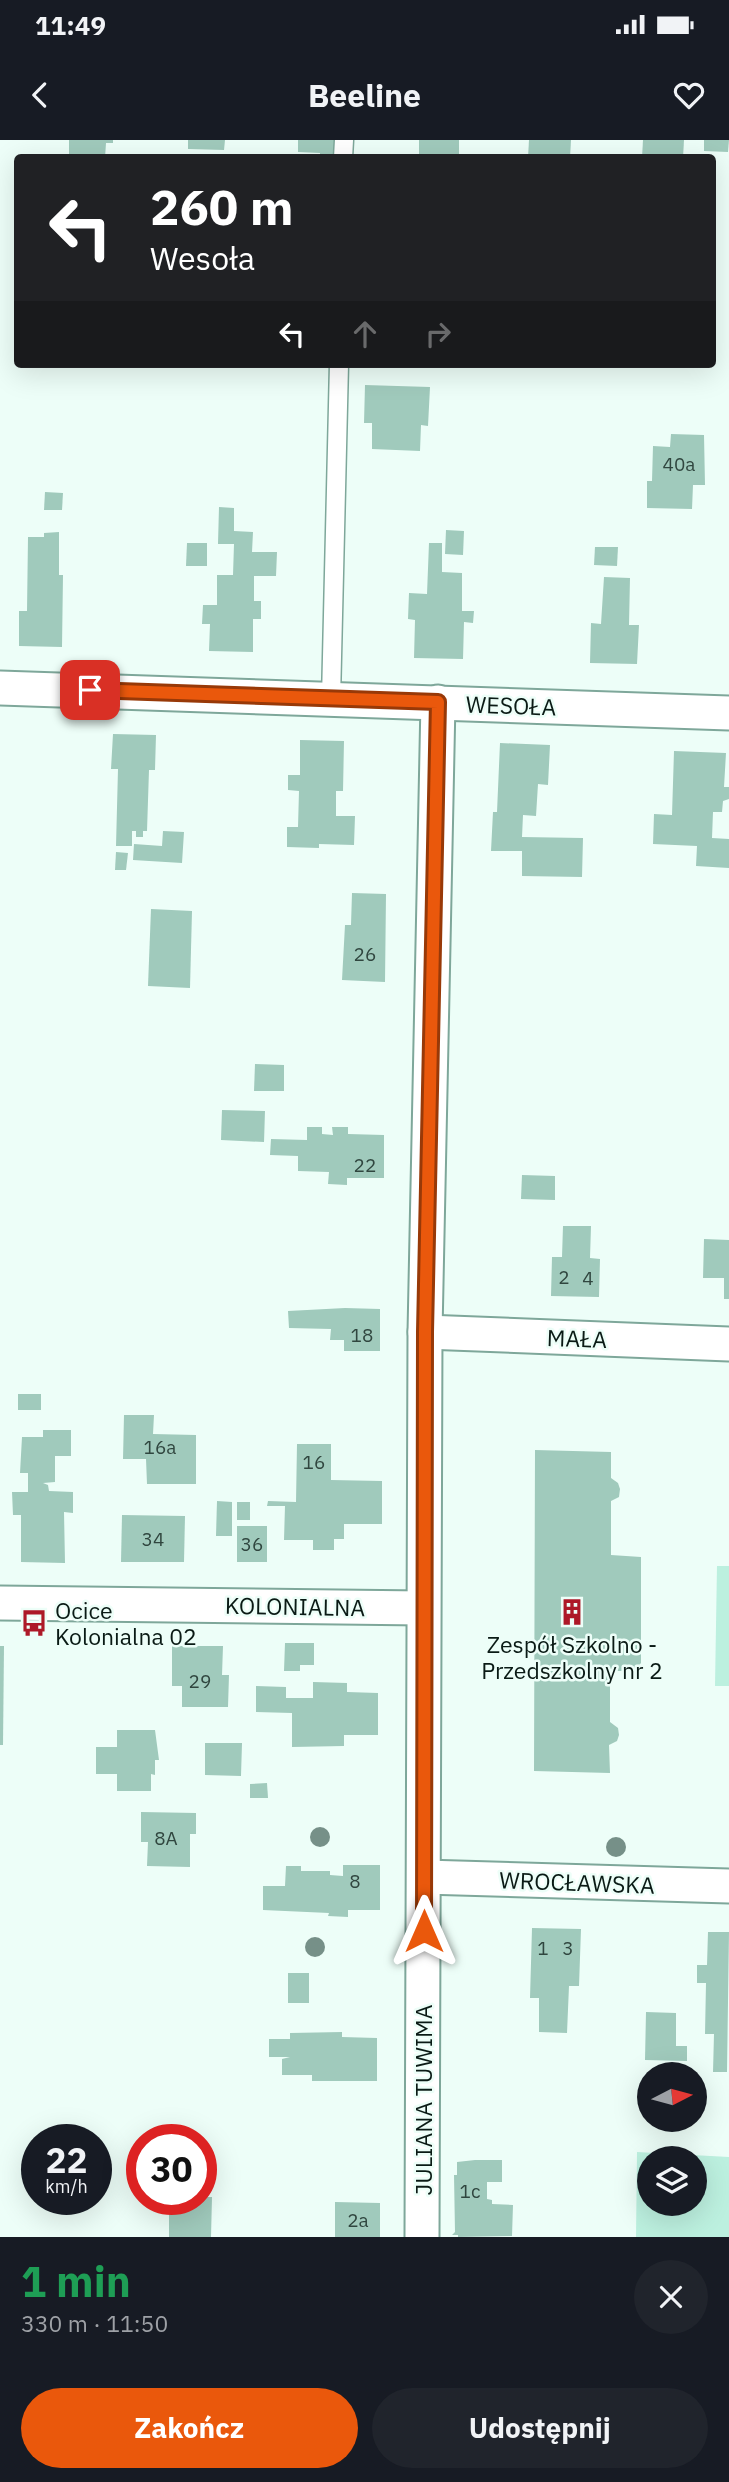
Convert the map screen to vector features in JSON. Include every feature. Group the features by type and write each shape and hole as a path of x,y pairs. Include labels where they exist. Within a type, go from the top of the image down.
{"street":[{"name":"WESOŁA","path":"0,688 729,713"},
{"name":"JULIANA TUWIMA","path":"422,2237 425,1332 438,702"},
{"name":"MAŁA","path":"425,1332 729,1344"},
{"name":"KOLONIALNA","path":"0,1603 423,1608"},
{"name":"WROCŁAWSKA","path":"424,1877 729,1886"}],"lane":[{"path":"331,699 339,368"}],"green space":[{"path":"717,1566 729,1566 729,1686 715,1686"},
{"path":"637,2152 637,2216 707,2216 707,2156 729,2157 729,2237 636,2237"}],"building":[{"path":"69,140 113,140 113,143 106,143 105,154 69,154"},
{"path":"188,140 225,140 224,150 188,149"},
{"path":"298,140 336,140 336,154 298,152"},
{"path":"419,140 459,140 459,154 419,154"},
{"path":"529,140 571,140 570,154 528,154"},
{"path":"643,140 684,140 683,154 642,154"},
{"path":"704,140 729,140 728,152 704,151"},
{"path":"365,385 430,387 428,426 421,425 420,451 372,449 372,423 364,423"},
{"path":"671,434 704,435 705,485 693,485 692,509 647,508 647,481 652,481 653,446 670,447"},
{"path":"45,492 63,493 62,510 44,510"},
{"path":"219,507 234,508 234,531 253,532 252,552 277,552 276,576 254,576 254,601 261,601 261,619 253,619 253,652 209,651 210,624 202,624 203,605 217,605 217,575 233,575 234,544 218,544"},
{"path":"446,530 464,531 463,555 445,554"},
{"path":"59,532 59,575 63,575 62,647 19,646 19,611 27,611 28,537 44,537 44,533"},
{"path":"187,543 207,543 207,566 186,566"},
{"path":"429,543 442,543 442,572 462,573 462,611 474,611 473,623 464,622 463,659 414,658 415,620 408,619 409,593 427,594"},
{"path":"595,547 618,547 617,566 594,565"},
{"path":"604,577 630,578 629,625 639,625 637,664 590,663 591,623 601,624"},
{"path":"113,734 156,735 155,770 149,770 147,831 143,831 143,837 136,837 136,831 132,831 132,846 116,846 118,769 111,769"},
{"path":"300,740 344,741 343,791 336,791 336,816 355,816 354,845 287,847 287,827 298,827 299,791 288,790 288,775 300,775"},
{"path":"500,743 550,745 548,785 538,784 536,816 523,815 522,837 583,838 582,877 522,876 522,851 491,851 493,812 497,812"},
{"path":"674,751 726,753 724,787 729,787 729,799 723,801 722,812 713,812 712,838 729,839 729,868 696,866 697,846 653,844 654,814 672,815"},
{"path":"163,831 184,832 182,863 133,860 134,844 162,846"},
{"path":"116,852 128,853 126,870 115,870"},
{"path":"352,893 386,894 385,982 342,980 345,925 351,925"},
{"path":"151,909 192,911 190,988 148,986"},
{"path":"255,1064 284,1065 284,1091 254,1091"},
{"path":"222,1110 265,1111 264,1142 221,1140"},
{"path":"307,1127 322,1127 322,1134 333,1135 332,1127 348,1127 348,1134 384,1135 384,1178 347,1178 347,1185 328,1184 329,1172 298,1171 298,1156 270,1155 271,1139 307,1140"},
{"path":"522,1175 555,1176 555,1200 521,1199"},
{"path":"563,1226 591,1226 590,1258 600,1259 599,1297 551,1296 552,1257 562,1257"},
{"path":"704,1239 729,1240 729,1299 724,1299 724,1278 703,1278"},
{"path":"380,1309 380,1351 344,1351 344,1340 330,1340 331,1329 289,1328 288,1311"},
{"path":"18,1394 41,1394 41,1410 18,1410"},
{"path":"124,1415 154,1415 153,1434 196,1435 196,1484 147,1484 146,1459 123,1459"},
{"path":"43,1430 71,1430 71,1456 55,1456 55,1482 43,1483 48,1485 49,1491 73,1492 73,1513 64,1512 65,1563 21,1562 21,1515 13,1515 12,1492 28,1492 28,1473 20,1473 22,1437 43,1437"},
{"path":"297,1444 331,1444 331,1480 382,1481 382,1524 344,1524 344,1539 334,1539 334,1550 313,1550 313,1540 284,1540 285,1506 267,1506 268,1501 296,1502"},
{"name":"Zespół Szkolno - Przedszkolny nr 2","path":"535,1450 611,1452 611,1478 618,1483 620,1489 619,1497 611,1501 611,1555 641,1557 641,1663 634,1671 610,1671 610,1722 618,1728 619,1735 617,1741 609,1745 610,1773 534,1771"},
{"path":"217,1501 232,1502 232,1536 216,1536"},
{"path":"237,1502 250,1502 250,1520 237,1520"},
{"path":"122,1515 185,1516 184,1562 121,1562"},
{"path":"237,1526 267,1526 267,1562 237,1562"},
{"path":"285,1643 314,1643 314,1665 300,1665 300,1671 284,1671"},
{"path":"0,1646 4,1646 3,1745 0,1745"},
{"path":"172,1646 223,1646 222,1675 229,1675 228,1707 182,1707 182,1686 172,1686"},
{"path":"313,1682 347,1683 347,1692 378,1693 378,1735 344,1735 344,1746 292,1747 292,1713 256,1712 256,1686 286,1687 286,1698 313,1698"},
{"path":"117,1730 155,1730 159,1760 155,1760 155,1775 151,1774 151,1791 117,1791 117,1774 96,1774 96,1747 117,1747"},
{"path":"205,1743 242,1743 241,1776 205,1775"},
{"path":"267,1783 268,1798 250,1798 250,1784"},
{"path":"141,1812 196,1813 196,1834 190,1834 190,1867 147,1866 148,1842 141,1842"},
{"path":"343,1865 380,1865 380,1910 348,1910 348,1917 328,1916 329,1913 263,1910 263,1886 285,1886 286,1866 301,1866 301,1871 330,1871 330,1875 343,1876"},
{"path":"532,1928 581,1929 579,1986 569,1986 567,2033 539,2032 539,1998 530,1998"},
{"path":"708,1932 729,1932 727,2072 713,2072 714,2034 705,2034 706,1983 697,1983 697,1965 707,1965"},
{"path":"288,1973 309,1973 309,2003 288,2003"},
{"path":"646,2012 676,2013 676,2046 687,2046 687,2061 645,2060"},
{"path":"342,2032 342,2037 377,2038 377,2081 312,2081 312,2075 282,2075 282,2059 290,2057 269,2057 269,2039 290,2039 290,2033"},
{"path":"502,2160 502,2182 487,2182 487,2199 492,2200 492,2204 513,2205 512,2236 452,2235 455,2232 454,2175 457,2175 457,2162"},
{"path":"335,2202 380,2203 380,2237 335,2237"},
{"path":"169,2215 212,2215 211,2237 169,2237"}],"place":[{"name":"Zespół Szkolno - Przedszkolny nr 2","path":"572,1612"},
{"name":"Ocice Kolonialna 02","path":"34,1623"}],"route":[{"path":"90,690 438,702 425,1332 424,1931"}]}
